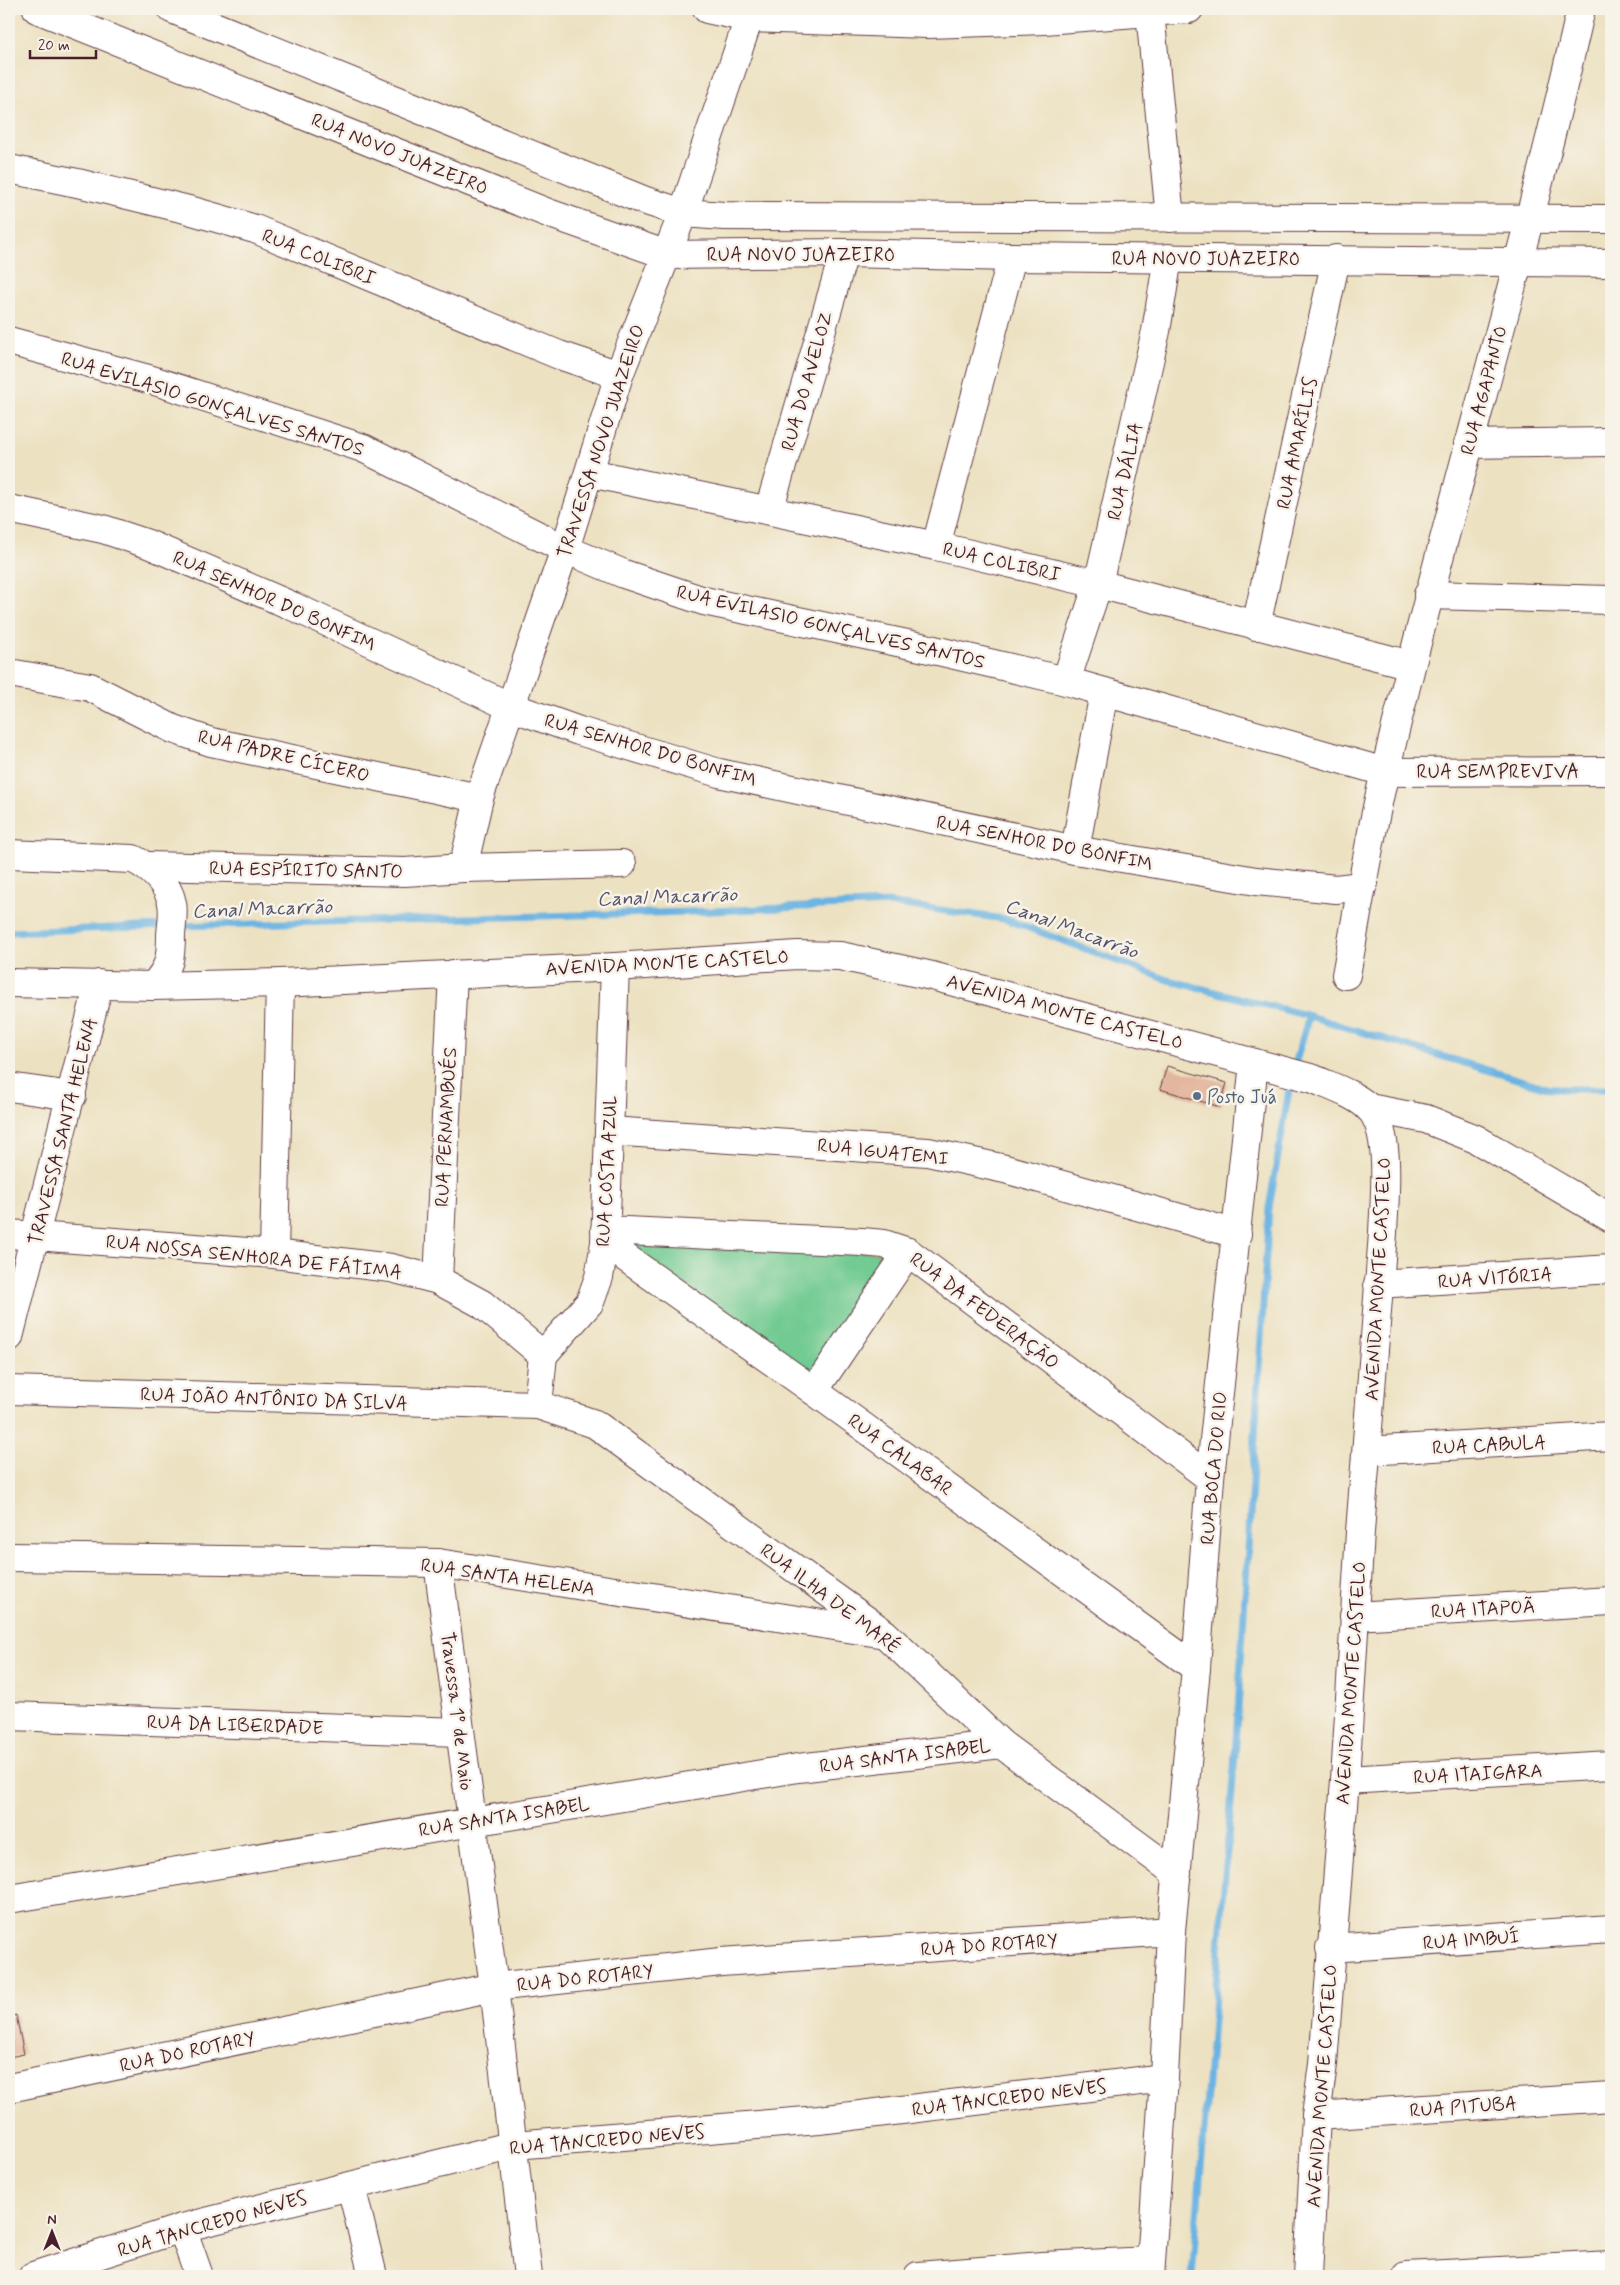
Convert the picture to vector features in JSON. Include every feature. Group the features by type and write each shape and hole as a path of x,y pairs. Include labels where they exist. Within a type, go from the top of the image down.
{"street":[{"name":"RUA NOVO JUAZEIRO","path":"37,9 548,213 667,255 844,253 1012,257 1611,263"},
{"name":"RUA NOVO JUAZEIRO","path":"172,9 643,200 683,213 724,216 1611,219"},
{"path":"707,9 749,18 928,24 1044,20 1189,9"},
{"name":"RUA AGAPANTO","path":"1346,974 1385,772 1428,595 1531,218 1581,9"},
{"path":"1150,12 1170,218"},
{"name":"TRAVESSA NOVO JUAZEIRO","path":"463,868 479,798 590,473 619,375 683,213 749,18"},
{"name":"RUA COLIBRI","path":"9,169 100,188 255,229 559,355 619,375"},
{"name":"RUA DO AVELOZ","path":"769,510 844,253"},
{"path":"936,546 1012,257"},
{"name":"RUA DÁLIA","path":"1066,681 1098,584 1156,331 1168,258"},
{"name":"RUA AMARÍLIS","path":"1256,626 1336,260"},
{"name":"RUA EVILASIO GONÇALVES SANTOS","path":"9,340 152,380 363,448 565,548 624,574 704,601 921,647 1066,681 1385,772"},
{"path":"1468,444 1611,442"},
{"name":"RUA COLIBRI","path":"590,473 936,546 1098,584 1411,665"},
{"name":"RUA SENHOR DO BONFIM","path":"9,509 103,529 148,544 292,606 509,706 579,731 719,773 1075,850 1256,881 1345,889 1364,883"},
{"path":"1428,595 1611,600"},
{"name":"RUA PADRE CÍCERO","path":"9,673 90,687 173,728 212,742 479,798"},
{"path":"1075,850 1104,692"},
{"name":"RUA SEMPREVIVA","path":"1385,772 1611,771"},
{"name":"RUA ESPÍRITO SANTO","path":"11,854 133,859 148,866 405,872 463,868"},
{"path":"463,868 622,864"},
{"path":"148,866 163,884 172,903 170,962 165,974 153,986"},
{"name":"AVENIDA MONTE CASTELO","path":"171,949 181,972 208,984"},
{"name":"AVENIDA MONTE CASTELO","path":"9,983 153,986 280,983 615,966 797,954 840,956 932,976 1308,1078 1336,1088 1369,1108 1384,1139 1385,1186 1354,1616 1345,1780 1330,1948 1323,2064 1316,2116 1308,2276"},
{"name":"RUA COSTA AZUL","path":"543,1355 590,1302 599,1277 604,1236 615,966"},
{"name":"RUA PERNAMBUÉS","path":"438,1280 452,974"},
{"path":"274,1254 280,983"},
{"name":"TRAVESSA SANTA HELENA","path":"9,1337 22,1235 72,1096 99,984"},
{"name":"RUA BOCA DO RIO","path":"1150,2269 1164,2078 1171,1931 1196,1668 1210,1478 1237,1234 1266,1066"},
{"path":"9,1087 72,1096"},
{"path":"1369,1108 1426,1118 1476,1139 1611,1218"},
{"name":"RUA IGUATEMI","path":"609,1131 928,1152 1005,1169 1237,1234"},
{"name":"RUA NOSSA SENHORA DE FÁTIMA","path":"22,1235 274,1254 391,1268 438,1280 482,1304 543,1355"},
{"name":"RUA DA FEDERAÇÃO","path":"604,1236 862,1242 884,1244 908,1252 1210,1478"},
{"name":"RUA CALABAR","path":"604,1236 814,1392 1196,1668"},
{"path":"814,1392 908,1252"},
{"name":"RUA VITÓRIA","path":"1378,1284 1611,1269"},
{"path":"538,1405 543,1355"},
{"name":"RUA JOÃO ANTÔNIO DA SILVA","path":"9,1390 538,1405"},
{"name":"RUA ILHA DE MARÉ","path":"538,1405 596,1424 884,1634 1001,1744 1177,1874"},
{"name":"RUA CABULA","path":"1367,1451 1611,1436"},
{"name":"RUA SANTA HELENA","path":"9,1557 438,1563 884,1634"},
{"name":"Travessa 1º de Maio","path":"438,1563 514,2145 528,2276"},
{"name":"RUA ITAPOÃ","path":"1354,1616 1611,1601"},
{"name":"RUA DA LIBERDADE","path":"9,1716 460,1732"},
{"name":"RUA SANTA ISABEL","path":"9,1899 798,1768 1001,1744"},
{"name":"RUA ITAIGARA","path":"1345,1780 1611,1765"},
{"name":"RUA IMBUÍ","path":"1330,1948 1611,1929"},
{"name":"RUA DO ROTARY","path":"9,2088 494,1987 721,1962 1171,1931"},
{"name":"RUA TANCREDO NEVES","path":"33,2276 182,2228 514,2145 820,2120 1164,2078"},
{"name":"RUA PITUBA","path":"1316,2116 1611,2096"},
{"path":"351,2186 373,2276"},
{"path":"182,2228 198,2276"},
{"path":"1406,2276 1611,2265"},
{"path":"918,2276 1042,2266 1150,2269"}],"green space":[{"path":"611,1238 899,1254 813,1381"}],"building":[{"path":"1167,1066 1227,1083 1220,1107 1160,1089"},
{"path":"16,2015 24,2054 9,2057 9,2017"}],"waterway":[{"name":"Canal Macarrão","path":"177,926 691,912 888,903 1005,919 1168,980 1309,1016 1550,1089 1611,1089"},
{"name":"Canal Macarrão","path":"9,932 166,926"},
{"path":"1294,1068 1309,1016"},
{"path":"1192,2276 1236,1743 1269,1208 1291,1079"}],"place":[{"name":"Posto Juá","path":"1197,1096"}]}
